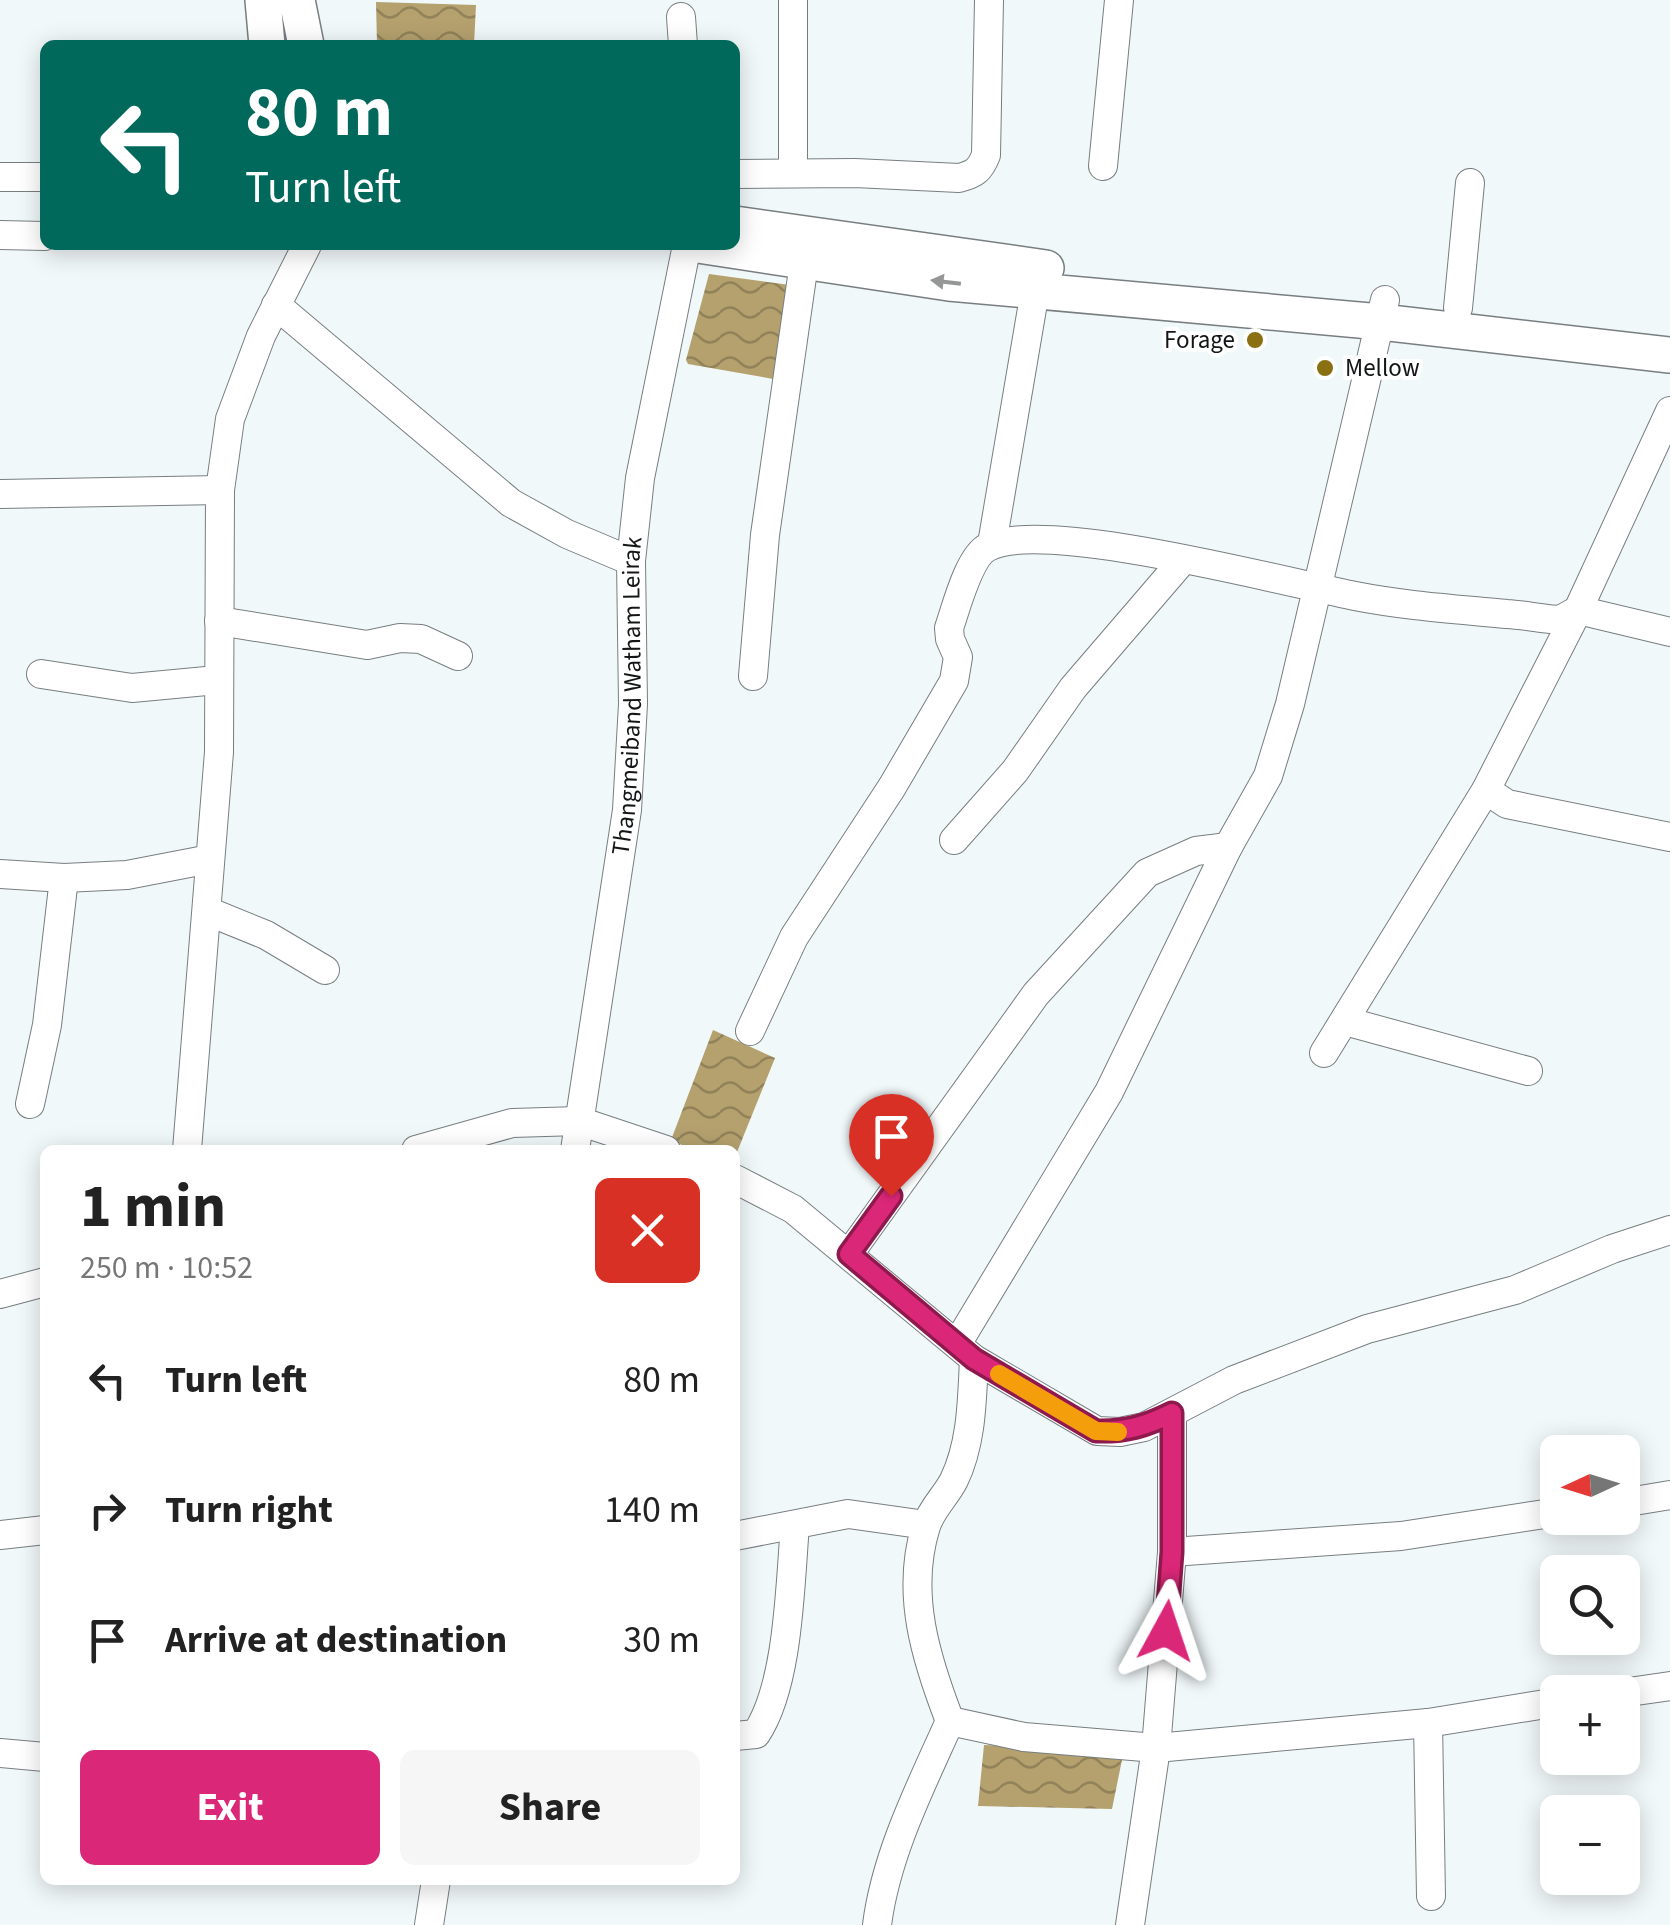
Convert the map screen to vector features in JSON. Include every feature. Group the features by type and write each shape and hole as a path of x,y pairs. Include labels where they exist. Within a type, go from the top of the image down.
{"main road":[{"path":"263,0 267,40"},
{"path":"298,0 305,40"},
{"path":"740,226 806,250 1034,291 1383,311 1458,308 1670,332"},
{"path":"740,247 1091,273 1383,311 1670,355"}],"street":[{"path":"792,0 793,173"},
{"path":"740,174 959,178 972,175 981,168 986,155 989,0"},
{"path":"1103,166 1119,0"},
{"path":"0,177 40,177"},
{"path":"1458,308 1470,183"},
{"path":"0,235 40,236"},
{"path":"187,1145 219,752 220,490 230,419 261,336 304,250"},
{"name":"Thangmeiband Watham Leirak","path":"576,1145 627,810 633,704 632,561 648,427 685,250"},
{"path":"753,676 765,535 806,250"},
{"path":"992,544 1034,291"},
{"path":"276,305 511,503 567,534 632,561"},
{"path":"878,1925 880,1903 904,1826 950,1721 922,1643 918,1599 926,1525 963,1460 972,1412 965,1351 1108,1092 1228,847 1268,776 1280,744 1383,311"},
{"path":"1324,1053 1486,790 1667,424"},
{"path":"0,494 220,490"},
{"path":"750,1031 794,937 892,787 954,681 958,656 949,628 974,563 981,550 992,544 1050,537 1406,605 1545,620 1560,620 1578,610 1670,632"},
{"path":"954,840 1015,770 1073,688 1183,560"},
{"path":"219,621 367,645 400,638 421,639 458,656"},
{"path":"41,674 132,688 217,680"},
{"path":"1486,790 1507,804 1670,837"},
{"path":"849,1254 1036,994 1148,873 1196,851 1228,847"},
{"path":"0,874 64,878 127,875 210,859"},
{"path":"30,1104 47,1025 64,878"},
{"path":"207,911 266,935 325,970"},
{"path":"1345,1021 1528,1070"},
{"path":"434,1145 512,1123 579,1121 651,1145"},
{"path":"740,1182 793,1210 965,1351 1096,1431 1144,1427 1234,1380 1367,1329 1515,1290 1670,1230"},
{"path":"0,1294 40,1283"},
{"path":"1130,1925 1156,1748 1172,1552 1172,1413"},
{"path":"1640,1499 1670,1495"},
{"path":"740,1535 848,1514 926,1525"},
{"path":"1172,1552 1401,1536 1540,1515"},
{"path":"740,1736 756,1734 766,1718 786,1633 795,1524"},
{"path":"0,1536 40,1531"},
{"path":"1640,1690 1670,1686"},
{"path":"950,1721 1024,1736 1156,1748 1428,1723 1540,1705"},
{"path":"1428,1723 1431,1896"},
{"path":"0,1753 40,1757"},
{"path":"430,1925 435,1885"}],"water":[{"path":"376,2 476,5 474,40 377,40"},
{"path":"709,274 790,285 779,380 688,364"},
{"path":"713,1030 775,1058 740,1145 682,1145 671,1140"},
{"path":"984,1745 1124,1750 1112,1809 978,1806"}],"slow traffic":[{"path":"999,1374 1096,1431 1118,1432"}],"place":[{"name":"Forage","path":"1255,340"},
{"name":"Mellow","path":"1325,368"}],"route":[{"path":"891,1196 849,1254 974,1359 1096,1431 1144,1427 1172,1413 1172,1552 1166,1631"}]}
